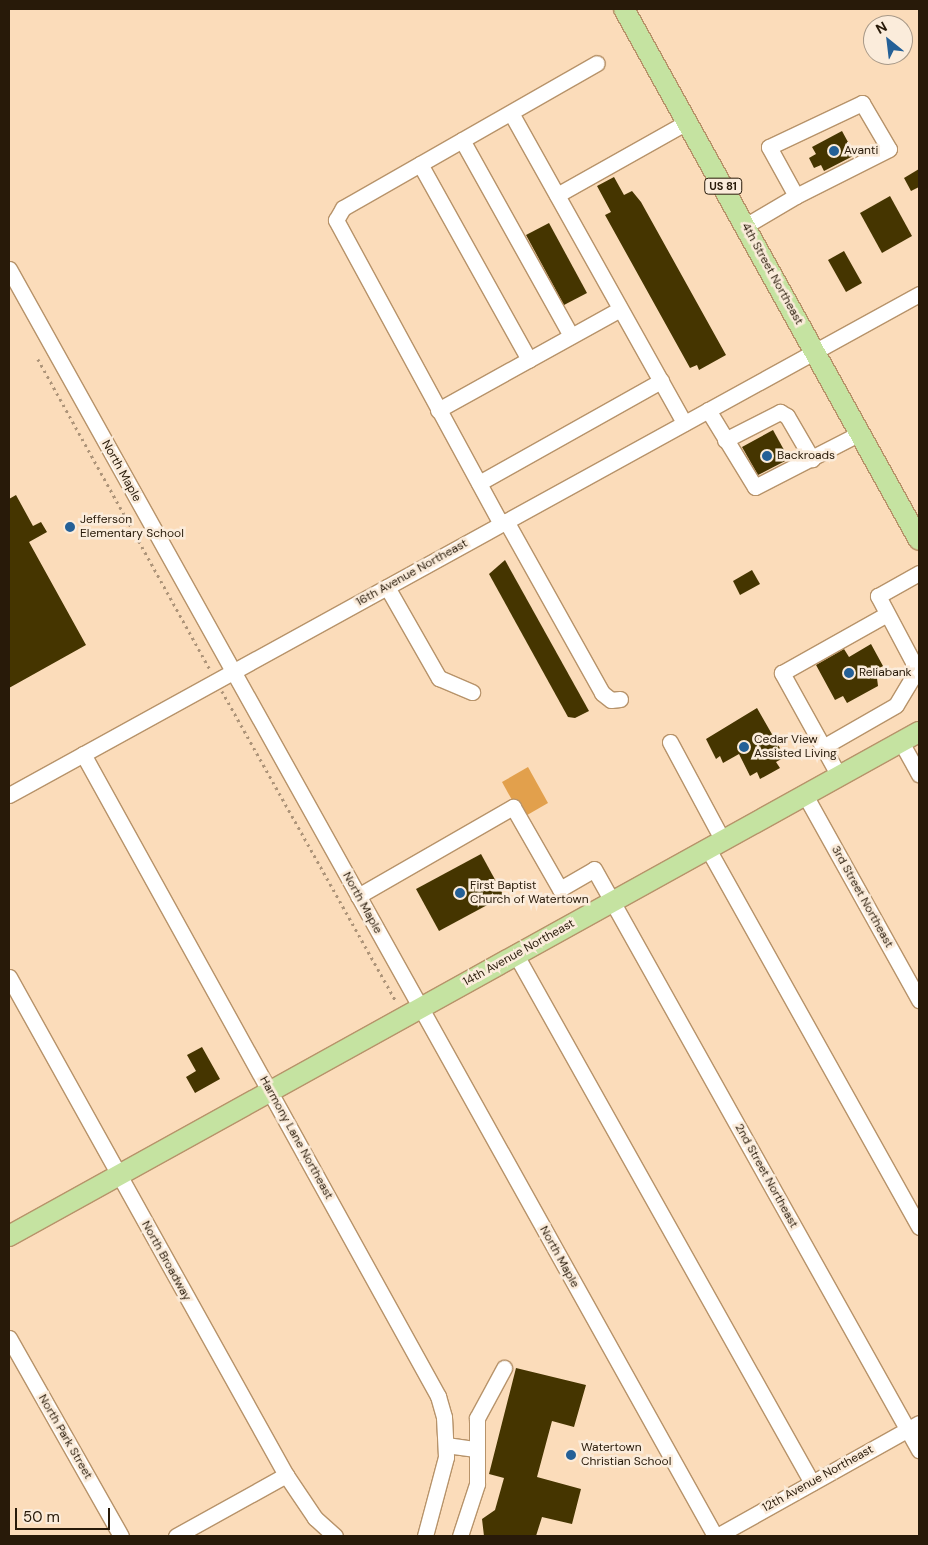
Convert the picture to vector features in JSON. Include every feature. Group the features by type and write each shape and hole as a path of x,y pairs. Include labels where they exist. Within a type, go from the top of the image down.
{"main road":[{"name":"4th Street Northeast","path":"624,9 918,534"},
{"name":"14th Avenue Northeast","path":"9,1236 919,732"}],"street":[{"path":"597,64 343,208 336,220 478,483 504,523 602,693 611,700 620,699"},
{"path":"745,226 796,196 889,150 862,103 769,147 796,196"},
{"path":"511,112 684,423"},
{"path":"557,194 687,122"},
{"path":"462,140 571,336"},
{"path":"420,164 529,360"},
{"name":"North Maple","path":"9,269 716,1536"},
{"name":"16th Avenue Northeast","path":"9,795 83,754 214,675 233,671 387,588 919,294"},
{"path":"438,410 620,308"},
{"path":"478,483 661,381"},
{"path":"708,410 754,487 860,433"},
{"path":"725,440 780,412 787,416 812,459"},
{"path":"823,747 896,705 912,677 913,662 878,596 919,573"},
{"path":"387,588 439,678 472,692"},
{"path":"839,776 782,673 887,614"},
{"path":"670,742 716,845 919,1227"},
{"path":"901,742 919,774"},
{"name":"Harmony Lane Northeast","path":"83,754 429,1378 444,1417 446,1445 425,1536"},
{"name":"3rd Street Northeast","path":"805,795 919,1000"},
{"name":"2nd Street Northeast","path":"358,896 513,808 560,889 594,869 914,1426 919,1450"},
{"path":"516,955 812,1483"},
{"name":"North Broadway","path":"9,977 286,1475 315,1518 334,1536"},
{"name":"North Park Street","path":"9,1338 121,1536"},
{"path":"460,1536 477,1484 477,1418 504,1368"},
{"name":"12th Avenue Northeast","path":"716,1536 914,1426"},
{"path":"446,1445 476,1450"},
{"path":"176,1536 286,1475"}],"path":[{"path":"38,359 208,666"},
{"path":"214,675 396,1002"}],"shaded area":[{"path":"528,767 548,803 522,818 502,782"}],"building":[{"name":"Avanti","path":"842,131 855,155 824,171 821,165 814,168 809,158 816,154 812,147"},
{"path":"919,169 919,187 911,191 904,178"},
{"path":"614,177 624,195 632,191 641,202 726,355 699,370 697,365 690,368 605,215 611,212 597,186"},
{"path":"890,196 912,236 882,253 860,213"},
{"path":"549,223 587,293 564,305 526,235"},
{"path":"844,251 862,283 846,292 828,260"},
{"name":"Backroads","path":"773,430 789,459 758,475 742,447"},
{"path":"16,495 33,526 41,522 47,532 29,542 86,645 9,688 9,499"},
{"path":"505,560 589,711 575,718 568,717 489,574"},
{"path":"752,570 760,584 740,595 733,581"},
{"name":"Reliabank","path":"871,644 883,666 876,670 878,686 847,703 843,696 835,700 816,665 844,649 849,657"},
{"name":"Cedar View Assisted Living","path":"757,708 785,757 776,762 780,768 760,779 757,772 750,776 739,754 723,763 720,756 716,759 706,739"},
{"name":"First Baptist Church of Watertown","path":"481,854 504,896 439,931 416,889"},
{"path":"202,1047 220,1079 195,1093 186,1077 196,1071 187,1055"},
{"path":"516,1368 586,1385 574,1427 552,1421 537,1477 581,1489 572,1524 542,1517 536,1536 484,1536 482,1519 495,1510 504,1478 489,1474"}],"place":[{"name":"Avanti","path":"834,151"},
{"name":"Backroads","path":"767,456"},
{"name":"Jefferson Elementary School","path":"70,527"},
{"name":"Reliabank","path":"849,673"},
{"name":"Cedar View Assisted Living","path":"744,747"},
{"name":"First Baptist Church of Watertown","path":"460,893"},
{"name":"Watertown Christian School","path":"571,1455"}]}
